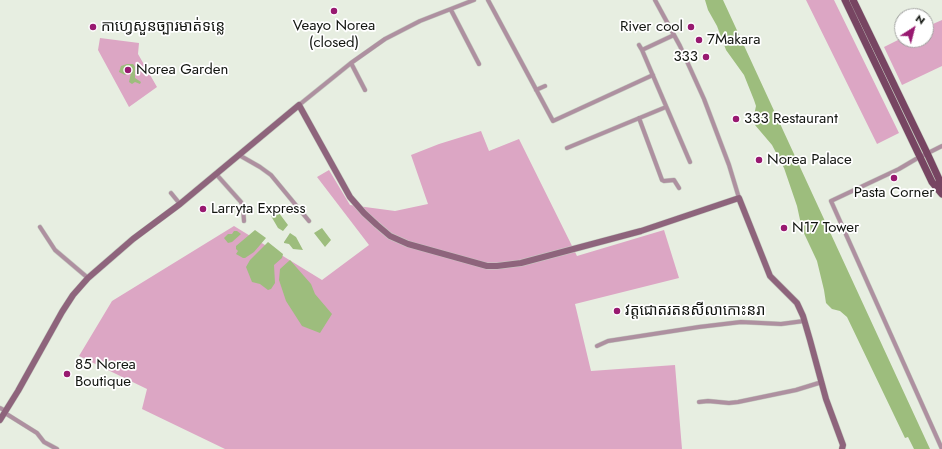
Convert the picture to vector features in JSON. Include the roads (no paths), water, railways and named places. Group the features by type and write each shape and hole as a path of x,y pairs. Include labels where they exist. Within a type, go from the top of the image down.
{"main road":[{"path":"845,0 924,155 939,179 942,189"},
{"path":"853,0 924,155 932,182 942,194"}],"street":[{"path":"0,420 73,295 88,278 133,238 180,204 350,63 375,45 420,21 452,10 474,0"},
{"path":"488,0 553,121 653,75"},
{"path":"656,0 712,117 739,198 770,276 797,304 804,321 826,399 843,445 842,449"},
{"path":"452,10 479,64"},
{"path":"642,50 674,35"},
{"path":"639,45 690,162"},
{"path":"350,63 365,90"},
{"path":"536,90 545,86"},
{"path":"299,105 350,197 377,225 390,236 408,244 481,265 497,266 521,263 641,231 739,198"},
{"path":"567,148 666,107"},
{"path":"639,118 662,180 674,180 679,188"},
{"path":"942,146 899,169 832,201 942,449"},
{"path":"239,155 271,175 309,221"},
{"path":"216,174 241,202 244,221"},
{"path":"171,193 180,204"},
{"path":"40,227 55,250 88,278"},
{"path":"597,346 608,341 706,326 741,322 781,324 804,321"},
{"path":"699,402 738,402 796,390 822,382"},
{"path":"4,411 37,433 44,442 57,449"}],"place":[{"name":"Veayo Norea (closed)","path":"334,11"},
{"name":"កាហ្វេសួនច្បារមាត់ទន្លេ","path":"93,27"},
{"name":"River cool","path":"691,27"},
{"name":"7Makara","path":"699,40"},
{"name":"333","path":"706,57"},
{"name":"Norea Garden","path":"128,70"},
{"name":"333 Restaurant","path":"736,119"},
{"name":"Norea Palace","path":"759,160"},
{"name":"Pasta Corner","path":"894,178"},
{"name":"Larryta Express","path":"203,209"},
{"name":"N17 Tower","path":"784,228"},
{"name":"វត្តជោតរតនសីលាកោះនរា","path":"617,311"},
{"name":"85 Norea Boutique","path":"67,374"}]}
